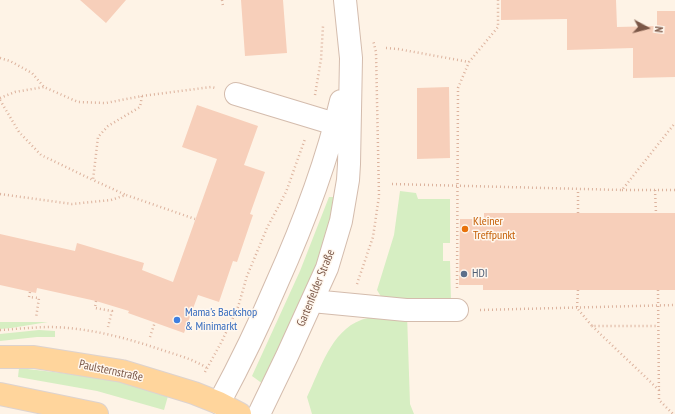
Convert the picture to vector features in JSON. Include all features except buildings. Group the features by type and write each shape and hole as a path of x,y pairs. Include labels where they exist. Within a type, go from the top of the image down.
{"main road":[{"name":"Paulsternstraße","path":"0,356 34,357 122,371 194,393 219,408"},
{"path":"0,394 97,414"},
{"path":"219,408 240,414"}],"street":[{"name":"Gartenfelder Straße","path":"259,414 288,356 327,268 339,228 348,180 350,58 345,0"},
{"name":"Gartenfelder Straße","path":"219,408 291,252 325,162 336,124 350,58"},
{"path":"236,94 336,124"},
{"path":"312,301 406,310 457,310"}],"path":[{"path":"222,0 223,6"},
{"path":"498,0 498,27 469,62 458,88 457,310 675,305"},
{"path":"216,352 238,307 247,276 267,228 286,192 307,134 317,88 321,59 323,24"},
{"path":"386,48 469,62"},
{"path":"0,58 10,61 32,72 44,87 78,102 106,103 142,96 211,87 236,94"},
{"path":"44,87 15,92 0,99 19,132 41,155 126,195 195,219"},
{"path":"94,180 98,137 108,126 140,108 142,96"},
{"path":"622,190 675,123"},
{"path":"392,184 458,184 578,189 675,190"},
{"path":"578,189 578,213"},
{"path":"655,190 656,213"},
{"path":"0,194 72,204 111,200 126,195"},
{"path":"578,290 577,308 592,326 660,391"},
{"path":"658,290 659,400 674,414"},
{"path":"30,292 29,297 39,298 36,318"},
{"path":"96,301 95,308 112,311 108,327"},
{"path":"150,337 155,322"},
{"path":"592,326 658,326"},
{"path":"0,330 53,327 72,329 137,341 183,357"}],"green space":[{"path":"400,191 416,193 418,199 450,199 450,243 443,243 443,261 450,261 451,302 383,300 377,290 394,235"},
{"path":"329,197 335,197 330,225 320,259 263,384 252,376 300,271"},
{"path":"407,314 410,404 414,414 312,414 307,397 328,352 342,333 351,325 361,320"},
{"path":"0,322 48,322 0,329"},
{"path":"39,330 55,331 55,337 37,337 0,341 0,334"},
{"path":"19,368 96,377 120,382 168,396 164,410 97,391 18,377"}],"place":[{"name":"Kleiner Treffpunkt","path":"465,229"},
{"name":"HDI","path":"464,274"},
{"name":"Mama's Backshop & Minimarkt","path":"177,320"}]}
